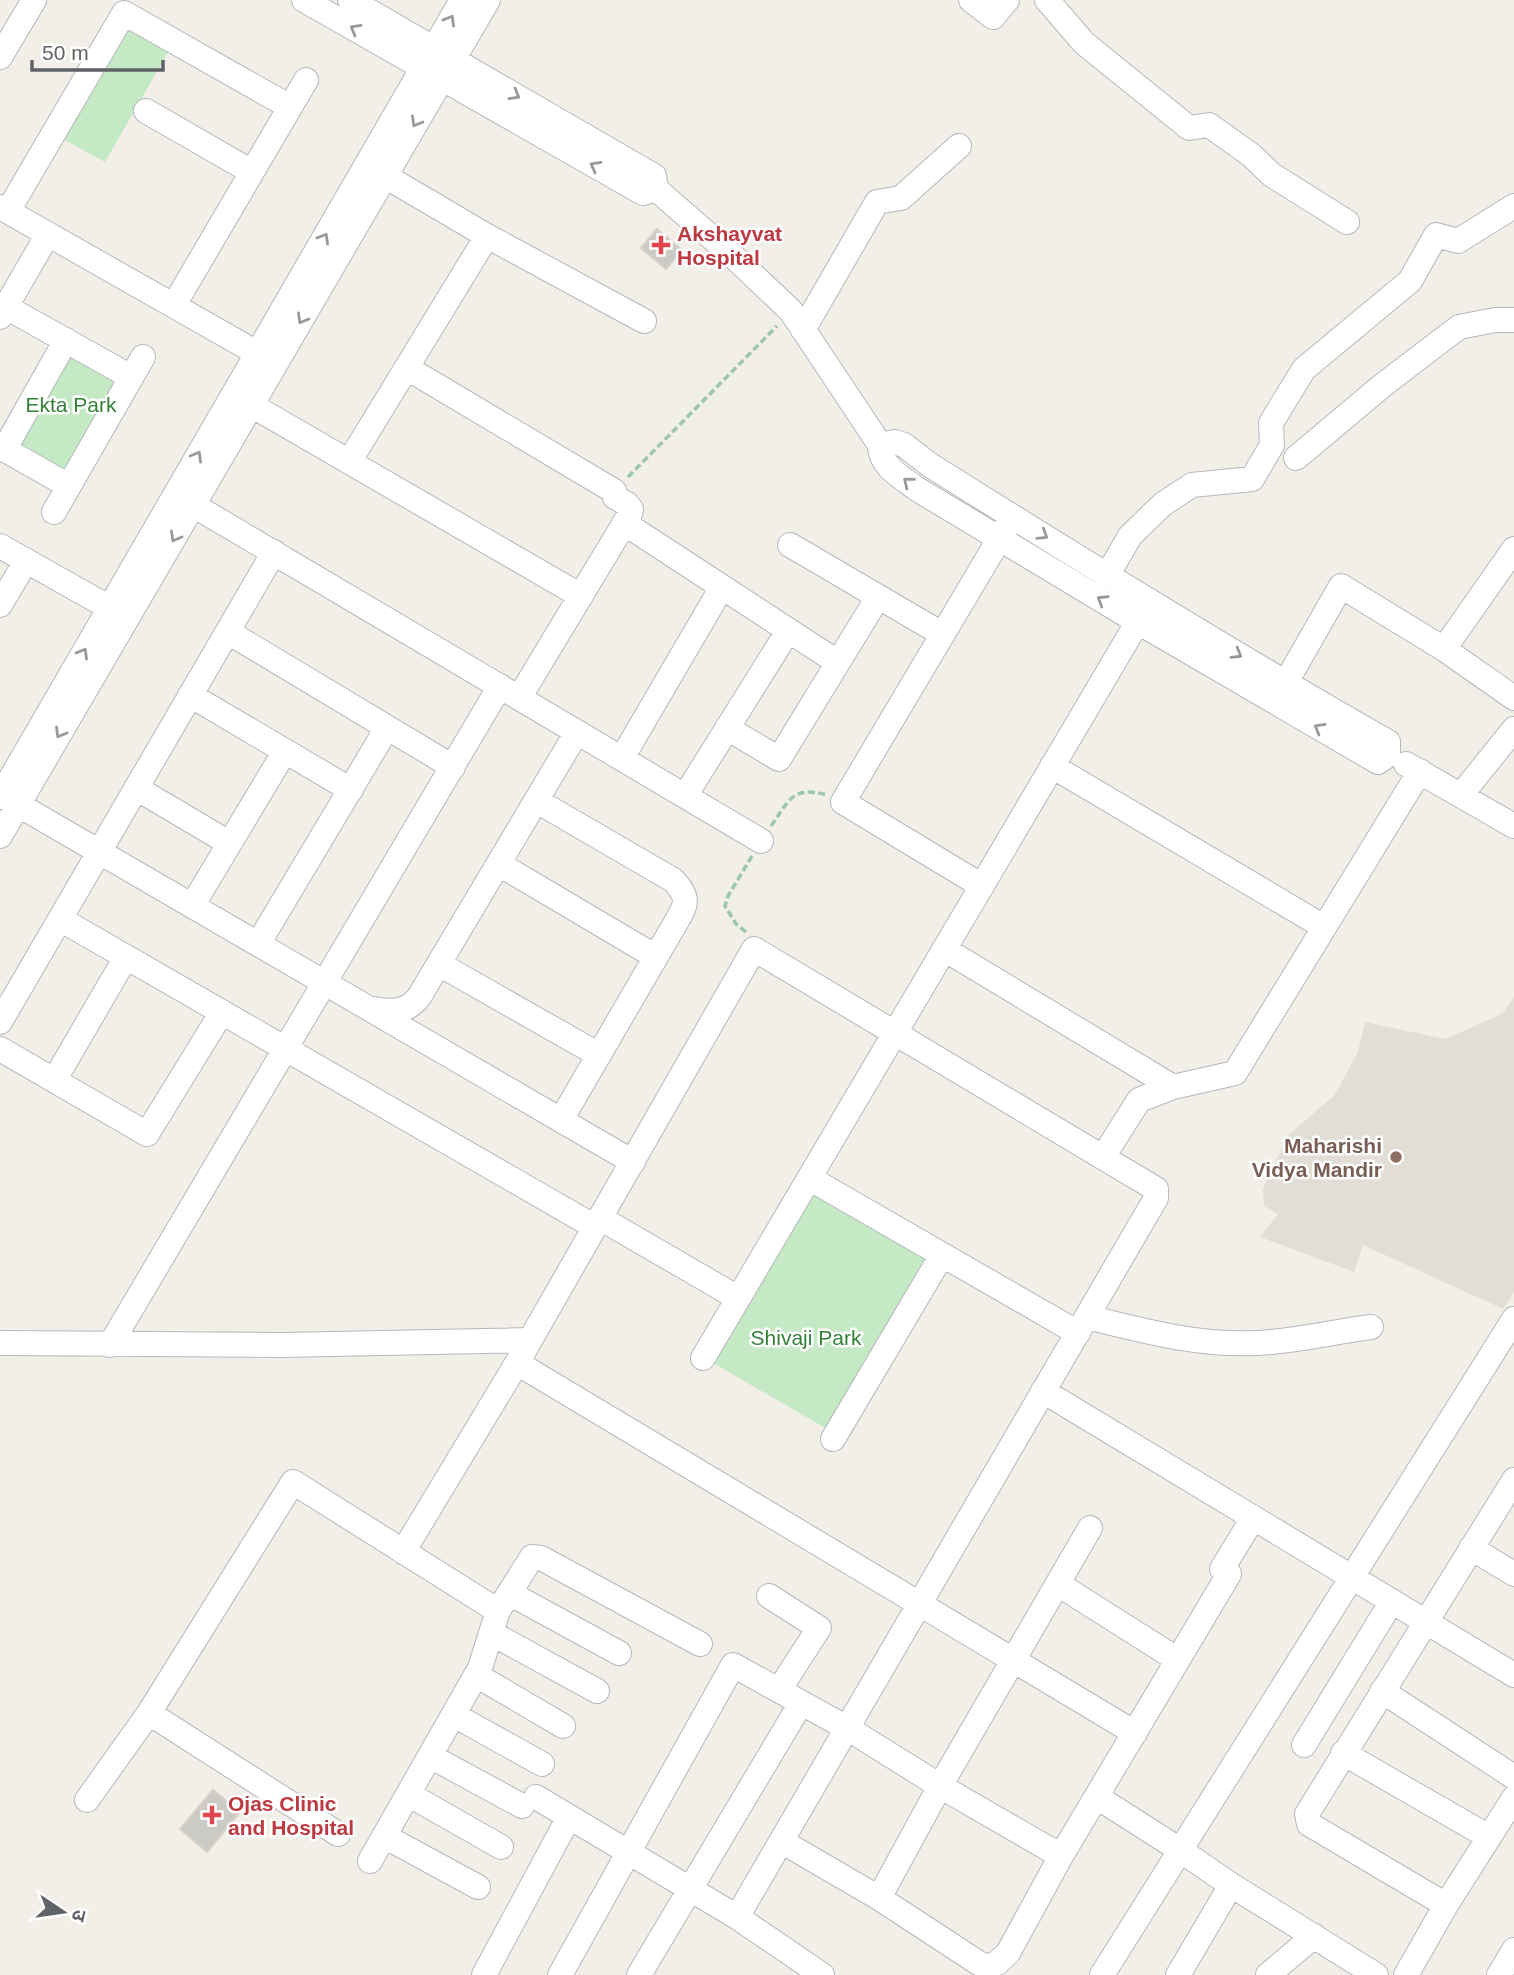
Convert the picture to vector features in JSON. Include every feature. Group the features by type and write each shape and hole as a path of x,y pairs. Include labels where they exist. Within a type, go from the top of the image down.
{"street":[{"path":"0,57 34,0"},
{"path":"304,0 438,64"},
{"path":"350,0 438,64 643,193 656,189 734,257 797,321 880,445 880,454 888,467 917,489 998,539 1285,684 1385,753"},
{"path":"6,799 193,505 385,176 438,64 462,0"},
{"path":"0,836 6,799 110,608 257,353 438,64 488,0"},
{"path":"971,0 993,17 1007,0"},
{"path":"1047,0 1084,43 1189,128 1209,125 1251,155 1272,175 1347,222"},
{"path":"257,353 4,209 124,13 290,107"},
{"path":"174,305 306,80"},
{"path":"146,111 252,172"},
{"path":"797,321 877,202 901,198 960,146"},
{"path":"385,176 487,236 644,321"},
{"path":"1107,576 1130,536 1163,505 1192,485 1252,479 1272,445 1271,423 1304,369 1410,281 1436,235 1458,241 1513,209"},
{"path":"48,234 3,312 137,367 54,512"},
{"path":"349,462 487,236"},
{"path":"1296,458 1383,385 1459,327 1495,320 1514,320"},
{"path":"66,340 2,449 69,486"},
{"path":"110,1345 453,767 581,596 631,509 615,497 614,491 407,368"},
{"path":"251,405 581,596"},
{"path":"880,445 895,442 904,445 930,465 1107,576 1144,612 1514,826"},
{"path":"193,505 761,841"},
{"path":"982,886 843,802 1013,517"},
{"path":"624,523 837,662"},
{"path":"790,545 942,634"},
{"path":"0,546 110,608"},
{"path":"1444,649 1514,549"},
{"path":"0,1022 274,552"},
{"path":"0,605 26,561"},
{"path":"1285,684 1341,586 1444,649 1514,698"},
{"path":"622,758 722,587"},
{"path":"727,728 779,759 878,597"},
{"path":"702,1358 1144,612"},
{"path":"685,796 788,631"},
{"path":"228,632 453,767"},
{"path":"190,695 351,790"},
{"path":"258,944 387,728"},
{"path":"1461,794 1514,729"},
{"path":"369,1009 393,1012 408,1008 419,997 577,732"},
{"path":"192,906 285,751"},
{"path":"1052,766 1324,927"},
{"path":"1103,1157 1139,1100 1173,1087 1235,1073 1420,771"},
{"path":"136,788 229,843"},
{"path":"6,799 633,1162"},
{"path":"537,801 673,880 683,892 685,907 561,1120"},
{"path":"499,864 656,957"},
{"path":"60,919 286,1049 738,1298"},
{"path":"403,1552 517,1363 754,949 1156,1189 1156,1198 737,1917"},
{"path":"944,949 1173,1087"},
{"path":"55,1079 126,957"},
{"path":"439,964 599,1055"},
{"path":"0,1049 147,1134 222,1012"},
{"path":"809,1178 942,1255 1082,1325 1149,1332 1212,1343 1258,1343 1371,1327"},
{"path":"833,1439 942,1255"},
{"path":"1102,1975 1514,1319"},
{"path":"0,1343 281,1345 530,1340"},
{"path":"517,1363 1135,1733"},
{"path":"1043,1391 1514,1675"},
{"path":"1446,1905 1309,1824 1307,1814 1514,1480"},
{"path":"87,1800 149,1713 293,1482 497,1610 597,1691"},
{"path":"781,1841 879,1898 986,1967 997,1963 1008,1953 1061,1856 1229,1574 1222,1569 1253,1518"},
{"path":"879,1898 940,1786 1090,1528"},
{"path":"1471,1548 1514,1574"},
{"path":"370,1861 480,1668 497,1610 532,1557 541,1558 700,1644"},
{"path":"1058,1584 1178,1660"},
{"path":"769,1596 819,1628 779,1690"},
{"path":"1304,1745 1392,1601"},
{"path":"497,1610 619,1653"},
{"path":"560,1975 733,1665 847,1728 1061,1856"},
{"path":"476,1675 564,1726"},
{"path":"1382,1691 1514,1777"},
{"path":"639,1975 801,1703"},
{"path":"149,1713 338,1835"},
{"path":"454,1715 542,1764"},
{"path":"1343,1753 1489,1837"},
{"path":"430,1756 529,1802 569,1817 737,1917 822,1975"},
{"path":"408,1794 501,1847"},
{"path":"1097,1797 1231,1885 1376,1975"},
{"path":"1406,1975 1446,1905 1514,1798"},
{"path":"484,1975 569,1817"},
{"path":"384,1836 478,1887"},
{"path":"1178,1975 1231,1885"},
{"path":"1268,1975 1314,1936"},
{"path":"1499,1975 1514,1950"}],"path":[{"path":"614,491 797,321"},
{"path":"754,949 752,938 736,924 725,906 761,841 795,795 804,791 815,791 843,802"}],"shaded area":[{"name":"Maharishi Vidya Mandir","path":"1514,997 1514,1292 1503,1309 1363,1245 1354,1272 1260,1237 1278,1214 1264,1206 1263,1189 1289,1134 1334,1096 1358,1052 1365,1022 1445,1039 1502,1014"}],"green space":[{"path":"129,23 171,47 105,162 61,138"},
{"name":"Ekta Park","path":"65,348 121,380 66,478 10,446"},
{"name":"Shivaji Park","path":"817,1190 931,1256 829,1430 713,1363"}],"building":[{"path":"657,229 682,250 666,269 641,248"},
{"path":"213,1790 240,1812 207,1852 180,1829"}],"place":[{"name":"Akshayvat Hospital","path":"661,245"},
{"name":"Maharishi Vidya Mandir","path":"1396,1157"},
{"name":"Ojas Clinic and Hospital","path":"212,1815"}]}
